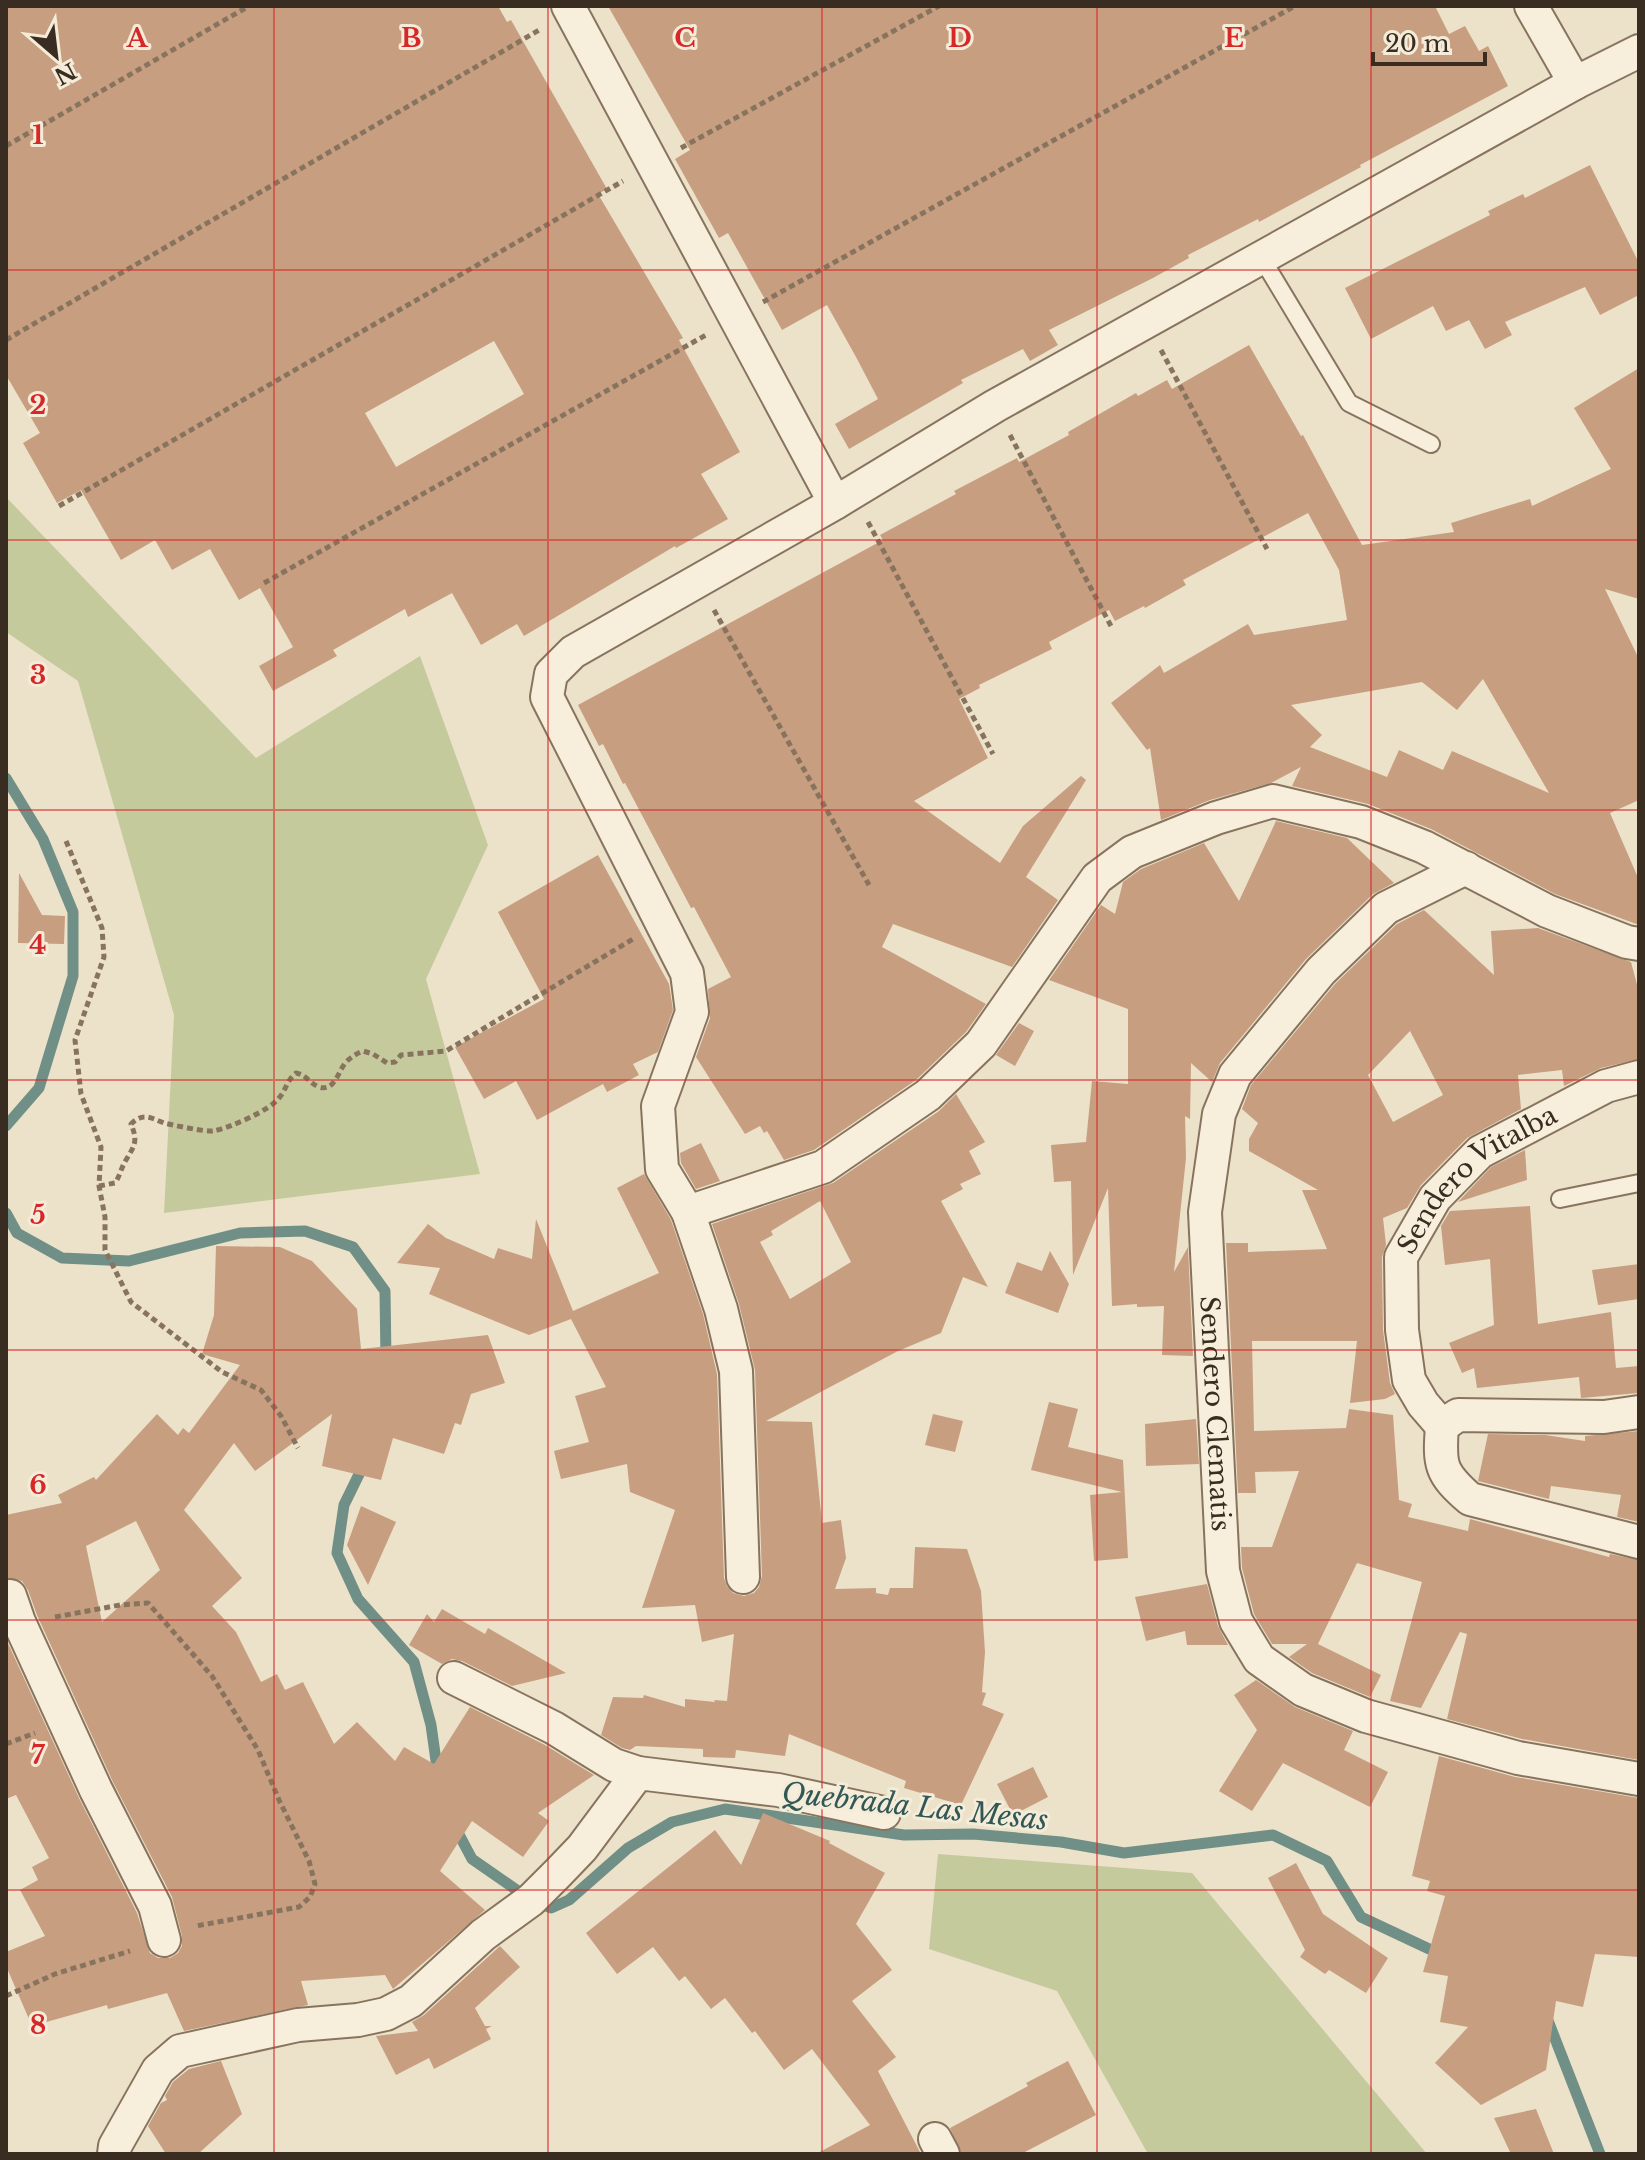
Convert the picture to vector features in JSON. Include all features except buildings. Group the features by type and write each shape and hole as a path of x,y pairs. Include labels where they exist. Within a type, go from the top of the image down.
{"street":[{"path":"1531,6 1575,83"},
{"path":"569,9 736,318 844,498"},
{"path":"743,1577 736,1371 721,1309 688,1212 662,1169 658,1106 692,1012 687,973 547,697 551,674 573,652 844,498 995,406 1575,83 1639,51"},
{"path":"688,1212 823,1167 928,1095 981,1044 1097,878 1132,852 1216,818 1273,801 1361,822 1424,847 1547,911 1639,944"},
{"name":"Sendero Clematis","path":"1466,868 1386,908 1321,971 1235,1075 1219,1114 1205,1212 1223,1571 1236,1621 1259,1659 1303,1690 1366,1716 1518,1758 1639,1779"},
{"name":"Sendero Vitalba","path":"1442,1426 1423,1404 1409,1380 1402,1330 1401,1257 1435,1198 1480,1152 1606,1086 1639,1077"},
{"path":"1639,1412 1604,1417 1458,1415 1442,1426 1440,1456 1449,1481 1470,1499 1639,1542"},
{"path":"14,1609 96,1790 155,1906 164,1940"},
{"path":"454,1678 554,1728 614,1765 638,1773 778,1790 884,1813"},
{"path":"106,2151 158,2070 180,2051 298,2025 358,2020 386,2014 411,2001 473,1944 531,1900 558,1873 582,1848 638,1773"}],"lane":[{"path":"1261,257 1349,403 1431,444"},
{"path":"1560,1199 1639,1183"}],"path":[{"path":"6,146 249,6"},
{"path":"59,506 653,164 939,6"},
{"path":"264,583 1295,6"},
{"path":"6,340 569,9"},
{"path":"1146,321 1267,549"},
{"path":"995,406 1112,628"},
{"path":"844,498 993,754"},
{"path":"698,581 869,885"},
{"path":"66,841 102,928 104,957 75,1040 81,1094 101,1147 99,1186 105,1217 105,1250 131,1302 222,1372 261,1390 281,1416 298,1448"},
{"path":"99,1186 115,1183 121,1174 125,1161 135,1148 137,1138 131,1124 137,1119 150,1116 166,1123 210,1132 246,1119 274,1104 296,1073 305,1075 316,1086 323,1088 333,1084 349,1058 363,1051 387,1063 395,1062 401,1055 446,1051 662,922"},
{"path":"6,1996 55,1974 164,1940 193,1927 299,1907 310,1897 315,1884 309,1861 258,1750 220,1688 148,1603 14,1609"}],"green space":[{"path":"6,497 256,758 420,656 488,845 426,979 480,1174 164,1213 174,1015 78,681 6,632"},
{"path":"938,1854 1192,1873 1427,2154 1148,2154 1057,1991 929,1949"}],"waterway":[{"name":"Quebrada Las Mesas","path":"6,778 43,839 73,912 73,976 39,1088 6,1126"},
{"name":"Quebrada Las Mesas","path":"6,1213 17,1233 62,1258 129,1261 240,1233 305,1231 353,1247 385,1291 386,1360"},
{"name":"Quebrada Las Mesas","path":"365,1462 344,1505 337,1553 358,1599 414,1662 431,1725 438,1775"},
{"name":"Quebrada Las Mesas","path":"454,1825 472,1859 531,1900 551,1908 569,1900 628,1848 672,1822 725,1809 904,1835 973,1834 1061,1842 1124,1853 1273,1835 1327,1861 1361,1917 1442,1955"},
{"name":"Quebrada Las Mesas","path":"1547,2018 1600,2154"}]}
